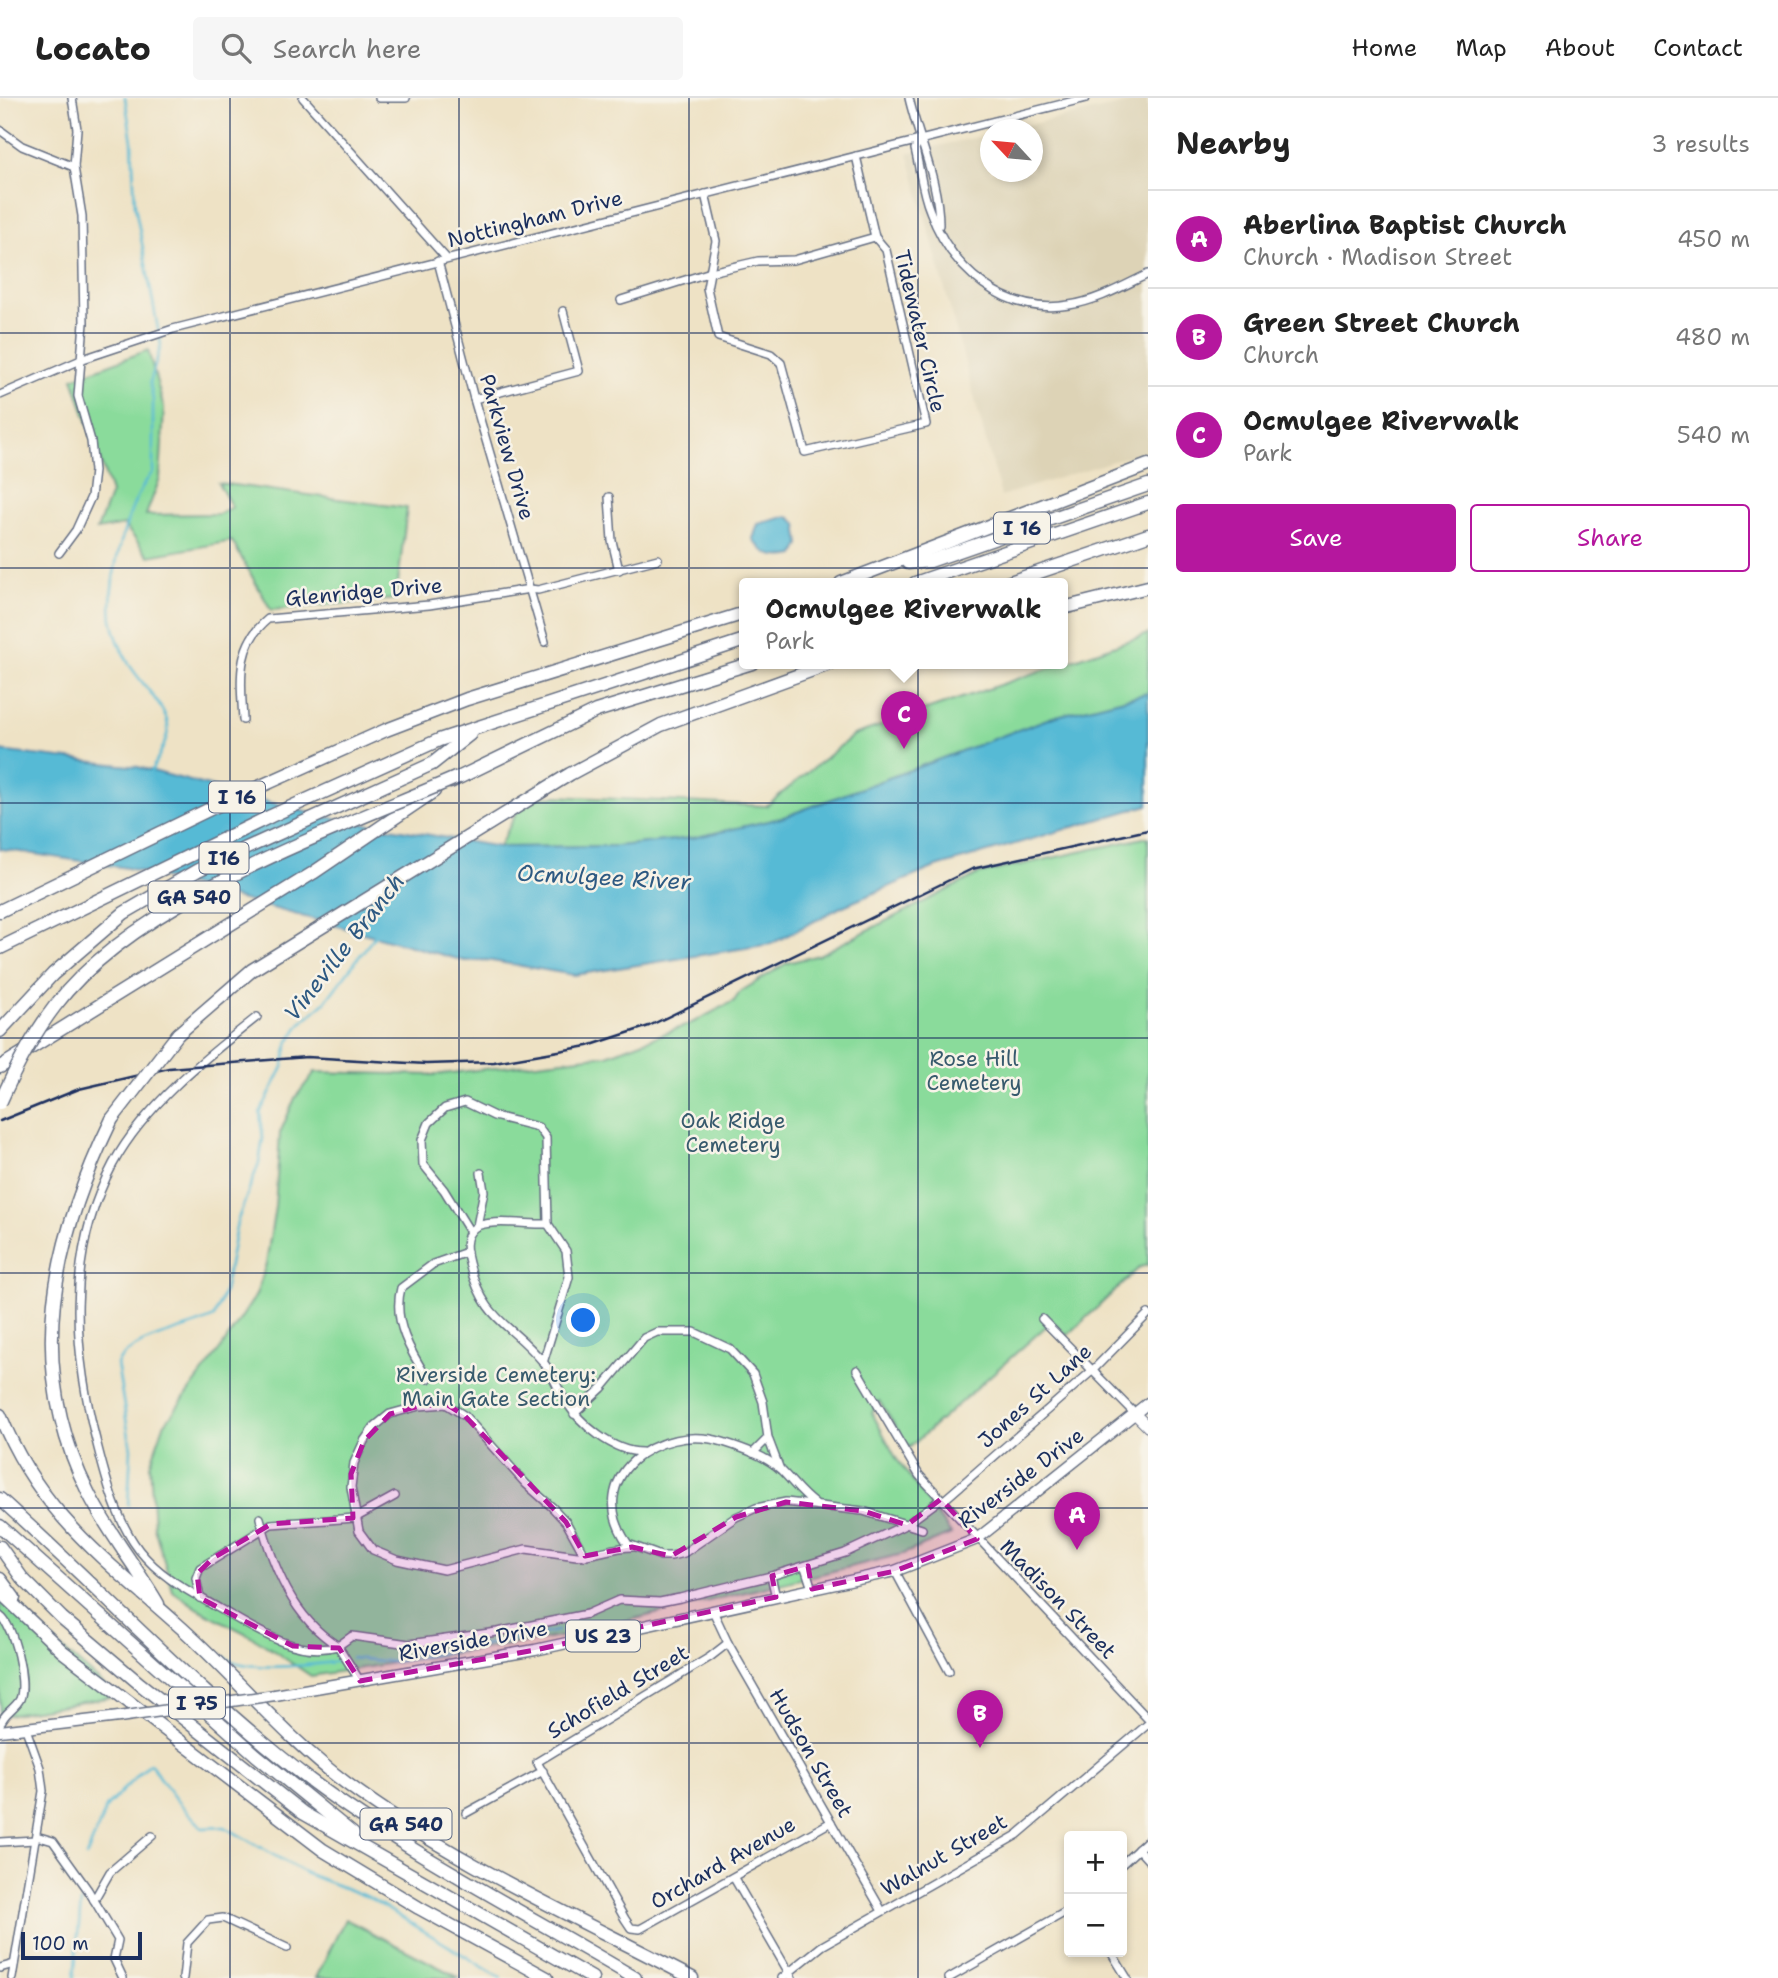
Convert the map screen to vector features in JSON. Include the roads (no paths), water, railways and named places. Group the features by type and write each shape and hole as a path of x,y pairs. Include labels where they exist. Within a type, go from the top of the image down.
{"highway":[{"path":"894,565 1148,465"},
{"name":"I 16","path":"856,578 894,565 930,561 1148,485"},
{"name":"I 16","path":"930,578 1148,503"},
{"name":"I 16","path":"1022,578 1148,535"},
{"path":"1068,607 1148,587"},
{"name":"I 16","path":"4,911 222,804 386,730 467,699 739,615"},
{"name":"I16","path":"0,1031 53,974 124,913 198,870 432,764 476,730 739,642"},
{"path":"0,1067 171,962 458,777 596,711 739,667"},
{"path":"162,1611 87,1491 66,1430 54,1370 52,1307 57,1269 81,1185 112,1119 178,1034 252,970 570,774 661,725 815,669"},
{"path":"0,948 319,794 439,740 476,730"},
{"name":"GA 540","path":"0,1103 13,1072 55,1006 104,957 142,928 255,865 458,777"},
{"name":"GA 540","path":"0,1415 21,1461 43,1496 94,1553 162,1611 343,1781 429,1840 692,1978"},
{"name":"I 75","path":"0,1499 206,1693 311,1780 443,1869 635,1978"},
{"name":"I 75","path":"0,1526 256,1755 402,1871 592,1978"},
{"path":"2,1550 22,1578 62,1618 140,1684 303,1813 402,1871"},
{"name":"GA 540","path":"0,1579 33,1623 70,1657 323,1850 419,1908 547,1978"},
{"path":"0,1592 33,1623"}],"main road":[{"name":"Riverside Drive","path":"0,1731 275,1695 535,1650 895,1571 977,1539 1148,1404"}],"street":[{"path":"59,552 76,530 91,497 94,471 90,441 78,396 78,376 83,359 82,216 74,167 77,129 72,98"},
{"path":"303,98 447,259"},
{"path":"379,98 406,98"},
{"path":"909,98 939,208 939,228 975,278 999,295 1025,304 1048,307 1079,303 1148,274"},
{"name":"Nottingham Drive","path":"0,394 83,359 164,331 1086,98"},
{"path":"0,130 22,146 74,167"},
{"name":"Tidewater Circle","path":"705,194 716,241 707,288 718,337 771,354 781,363 805,452 926,424 886,250 875,237 856,156"},
{"path":"621,300 711,272 758,261 794,260 875,237"},
{"name":"Parkview Drive","path":"438,261 474,399 545,642"},
{"path":"474,399 579,371 563,311"},
{"path":"609,497 612,541 619,570"},
{"name":"Glenridge Drive","path":"243,720 241,683 247,645 253,633 268,619 429,605 538,590 658,559"},
{"name":"Jones St Lane","path":"257,1017 183,1077 121,1151 97,1202 78,1281 76,1326 80,1368 90,1420 114,1504 127,1533 141,1553 185,1590 282,1642 310,1647 338,1646 352,1636 409,1644 497,1632 587,1614 619,1600 660,1602 771,1576 805,1567 867,1544 907,1524 942,1500 1093,1370 1148,1314"},
{"path":"543,1363 569,1277 566,1251 548,1224 544,1183 548,1157 541,1131 538,1127 494,1116 465,1102 455,1103 435,1115 424,1132 420,1152 423,1164 444,1190 470,1232 467,1252 476,1287 488,1310 543,1363 574,1414 622,1449 643,1452"},
{"path":"470,1232 477,1226 484,1191 481,1173"},
{"path":"477,1226 548,1224"},
{"path":"428,1379 403,1330 398,1313 401,1288 433,1264 467,1252"},
{"path":"1042,1319 1148,1427"},
{"path":"574,1414 602,1388 643,1338 657,1332 681,1330 712,1339 742,1359 760,1390 768,1438 779,1468 794,1486 815,1504"},
{"name":"Madison Street","path":"857,1370 908,1458 942,1500 1148,1722"},
{"path":"584,1556 566,1522 526,1484 465,1416 446,1404 398,1410 374,1427 364,1440 351,1474 355,1518 362,1540 373,1550 433,1570 458,1569 526,1549 584,1556 632,1547 661,1556 684,1553 736,1517 755,1508 786,1502 815,1504 832,1510 863,1511 922,1529"},
{"path":"632,1547 616,1522 616,1492 626,1467 643,1452 666,1442 700,1437 753,1453 779,1468"},
{"path":"753,1453 768,1438"},
{"path":"622,1449 626,1467"},
{"path":"786,1502 794,1486"},
{"path":"200,1598 196,1578 201,1567 271,1524 355,1518 395,1496"},
{"path":"260,1518 276,1569 294,1602 329,1641 338,1646 360,1681"},
{"path":"805,1567 812,1589"},
{"path":"895,1571 949,1671"},
{"path":"771,1576 776,1597"},
{"name":"Hudson Street","path":"713,1611 728,1643 882,1911"},
{"path":"0,1616 12,1629 22,1689 18,1703 5,1714 0,1724"},
{"name":"Schofield Street","path":"466,1813 543,1771 537,1762 710,1657 728,1643"},
{"name":"Walnut Street","path":"787,1976 822,1946 1017,1835 1148,1722"},
{"path":"12,1978 43,1780 26,1729"},
{"name":"Orchard Avenue","path":"543,1771 631,1928 640,1929 831,1822"},
{"path":"94,1900 110,1872 152,1836"},
{"path":"0,1842 36,1838 53,1841 118,1940 114,1959 123,1978"},
{"path":"1127,1859 1148,1840"},
{"path":"1138,1849 1148,1860"},
{"path":"734,1878 787,1976"},
{"path":"949,1978 1064,1913"},
{"path":"183,1978 187,1943 208,1920 223,1918 287,1948"},
{"path":"1114,1957 1127,1978"},
{"path":"0,1968 14,1964"}],"water":[{"path":"788,516 797,524 800,544 795,555 782,557 766,553 753,539 758,524"},
{"name":"Ocmulgee River","path":"1148,693 1148,805 933,868 841,907 771,944 574,975 486,960 465,961 127,868 0,849 0,751 138,767 321,816 499,847 618,846 693,838 781,818 1053,717"}],"waterway":[{"path":"125,98 132,141 135,206 161,345 150,383 153,400 153,472 135,502 127,522 116,564 111,603 113,625 123,653 167,720 166,738 151,772"},
{"name":"Vineville Branch","path":"128,1505 131,1449 117,1364 124,1355 146,1341 214,1317 224,1292 237,1222 259,1163 263,1138 260,1113 283,1067 288,1043 300,1024 325,1002 377,933"},
{"path":"351,1658 393,1662 557,1631"},
{"path":"224,1657 248,1665 264,1666 298,1666 341,1661"},
{"path":"86,1857 107,1806 150,1763 176,1800 203,1828 225,1827 305,1873 368,1897 501,1978"},
{"name":"Vineville Branch","path":"74,1978 81,1902"}],"railway":[{"path":"0,1121 79,1089 169,1068 307,1057 426,1064 494,1062 588,1046 649,1026 972,869 1148,830"}],"place":[{"name":"Ocmulgee Riverwalk","path":"904,749"},
{"name":"Aberlina Baptist Church","path":"1077,1550"},
{"name":"Green Street Church","path":"980,1748"}],"park label":[{"name":"Rose Hill Cemetery","path":"974,1071"},
{"name":"Oak Ridge Cemetery","path":"733,1133"},
{"name":"Riverside Cemetery: Main Gate Section","path":"496,1387"}]}
